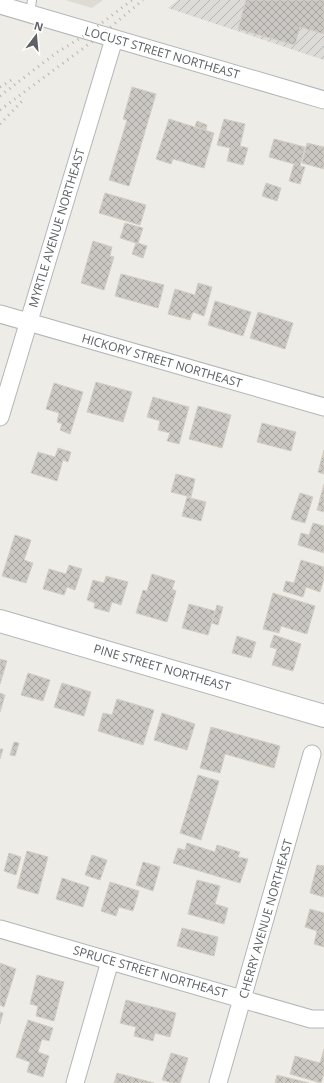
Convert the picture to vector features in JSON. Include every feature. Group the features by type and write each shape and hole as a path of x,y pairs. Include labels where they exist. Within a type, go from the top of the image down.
{"main road":[{"name":"PINE STREET NORTHEAST","path":"0,621 324,716"}],"street":[{"name":"LOCUST STREET NORTHEAST","path":"0,5 31,7 114,39 324,100"},
{"name":"MYRTLE AVENUE NORTHEAST","path":"0,417 114,39"},
{"name":"HICKORY STREET NORTHEAST","path":"0,314 324,407"},
{"name":"CHERRY AVENUE NORTHEAST","path":"218,1083 312,754"},
{"name":"SPRUCE STREET NORTHEAST","path":"0,929 311,1018 324,1019"},
{"path":"75,1083 110,961"}],"shaded area":[{"path":"65,0 103,0 92,8"},
{"path":"178,0 324,0 324,60 168,8"}],"building":[{"path":"246,0 324,0 324,34 300,27 295,45 238,29"},
{"path":"132,87 156,94 129,186 109,180 127,120 123,119"},
{"path":"169,119 214,133 204,168 173,159 171,164 156,159"},
{"path":"224,119 245,124 240,146 248,148 243,165 227,161 230,148 217,145"},
{"path":"197,121 207,125 206,130 195,126"},
{"path":"274,139 305,147 300,166 305,167 300,184 289,181 294,164 269,157"},
{"path":"307,143 324,147 324,169 302,163"},
{"path":"266,183 281,188 277,201 262,196"},
{"path":"105,193 146,205 140,225 99,213"},
{"path":"125,223 143,228 138,243 147,246 143,258 132,254 136,243 120,238"},
{"path":"93,241 112,247 110,256 114,257 104,290 81,283"},
{"path":"121,274 164,285 158,308 115,296"},
{"path":"198,283 212,287 204,316 193,312 190,320 168,314 175,289 195,295"},
{"path":"215,301 251,312 243,336 208,325"},
{"path":"258,312 293,323 285,349 250,338"},
{"path":"96,382 132,392 123,422 87,412"},
{"path":"54,383 83,392 70,434 60,430 62,424 57,422 59,413 46,409"},
{"path":"153,397 189,407 179,444 167,441 170,433 158,430 160,421 147,417"},
{"path":"198,406 231,415 222,448 189,439"},
{"path":"262,423 296,432 291,451 257,442"},
{"path":"58,448 71,452 68,462 63,460 57,481 31,473 38,452 55,457"},
{"path":"324,450 324,474 318,472"},
{"path":"176,474 195,479 191,497 171,492"},
{"path":"324,484 324,512 317,510"},
{"path":"300,493 313,497 305,523 291,519"},
{"path":"187,497 206,502 201,521 182,516"},
{"path":"313,523 324,526 324,553 298,545 301,533 309,535"},
{"path":"15,535 31,540 24,560 33,563 26,583 2,576"},
{"path":"301,560 324,567 324,579 320,592 306,587 303,597 283,591 286,581 294,583"},
{"path":"69,565 82,569 75,590 67,587 64,595 43,589 49,569 66,574"},
{"path":"152,574 175,581 172,589 176,591 167,622 136,613 143,590 147,591"},
{"path":"106,576 128,582 121,605 112,602 109,612 94,608 95,603 87,600 93,580 104,583"},
{"path":"273,593 315,606 307,634 281,626 279,633 263,629"},
{"path":"189,604 215,611 208,635 182,628"},
{"path":"217,605 223,607 218,625 212,623"},
{"path":"274,635 301,644 293,671 272,665 277,649 270,647"},
{"path":"237,636 256,642 251,658 232,653"},
{"path":"0,659 7,661 0,684"},
{"path":"28,673 50,680 43,701 21,695"},
{"path":"62,683 91,692 84,716 54,707"},
{"path":"0,693 5,695 0,712"},
{"path":"117,699 154,710 143,745 98,731 103,713 112,715"},
{"path":"162,713 195,724 187,750 154,740"},
{"path":"211,727 280,746 274,768 225,754 220,773 200,768"},
{"path":"14,742 19,743 15,756 10,755"},
{"path":"0,749 3,749 0,759"},
{"path":"198,775 219,781 201,840 180,833"},
{"path":"187,843 215,852 217,845 240,852 238,857 248,859 240,883 173,863 178,848 185,850"},
{"path":"27,851 48,857 38,894 17,888"},
{"path":"9,853 21,857 16,875 4,871"},
{"path":"92,855 107,860 100,880 85,875"},
{"path":"143,862 160,867 153,891 136,885"},
{"path":"317,865 324,866 324,897 310,893"},
{"path":"62,878 89,887 83,907 56,899"},
{"path":"197,880 220,886 215,904 228,908 224,924 188,914"},
{"path":"110,882 139,891 133,911 119,907 116,916 101,911"},
{"path":"310,909 324,913 324,947 314,944 317,931 305,927"},
{"path":"182,928 218,937 214,956 177,946"},
{"path":"0,963 16,969 4,1007 0,1005"},
{"path":"37,975 64,982 54,1021 36,1016 38,1006 30,1004"},
{"path":"126,1000 176,1013 170,1037 155,1033 153,1041 134,1036 136,1027 120,1023"},
{"path":"0,1012 3,1013 0,1024"},
{"path":"28,1020 53,1028 49,1041 42,1039 38,1052 49,1056 43,1077 27,1072 30,1062 16,1057"},
{"path":"324,1049 324,1073 321,1083 290,1074 295,1056 320,1063"},
{"path":"171,1053 188,1058 180,1083 162,1080"},
{"path":"117,1073 154,1083 114,1083"},
{"path":"277,1075 309,1083 275,1083"}],"railway":[{"path":"0,96 56,53 90,32 132,0"},
{"path":"0,110 101,35 143,0"},
{"path":"0,87 15,78"},
{"path":"0,124 25,98"}]}
